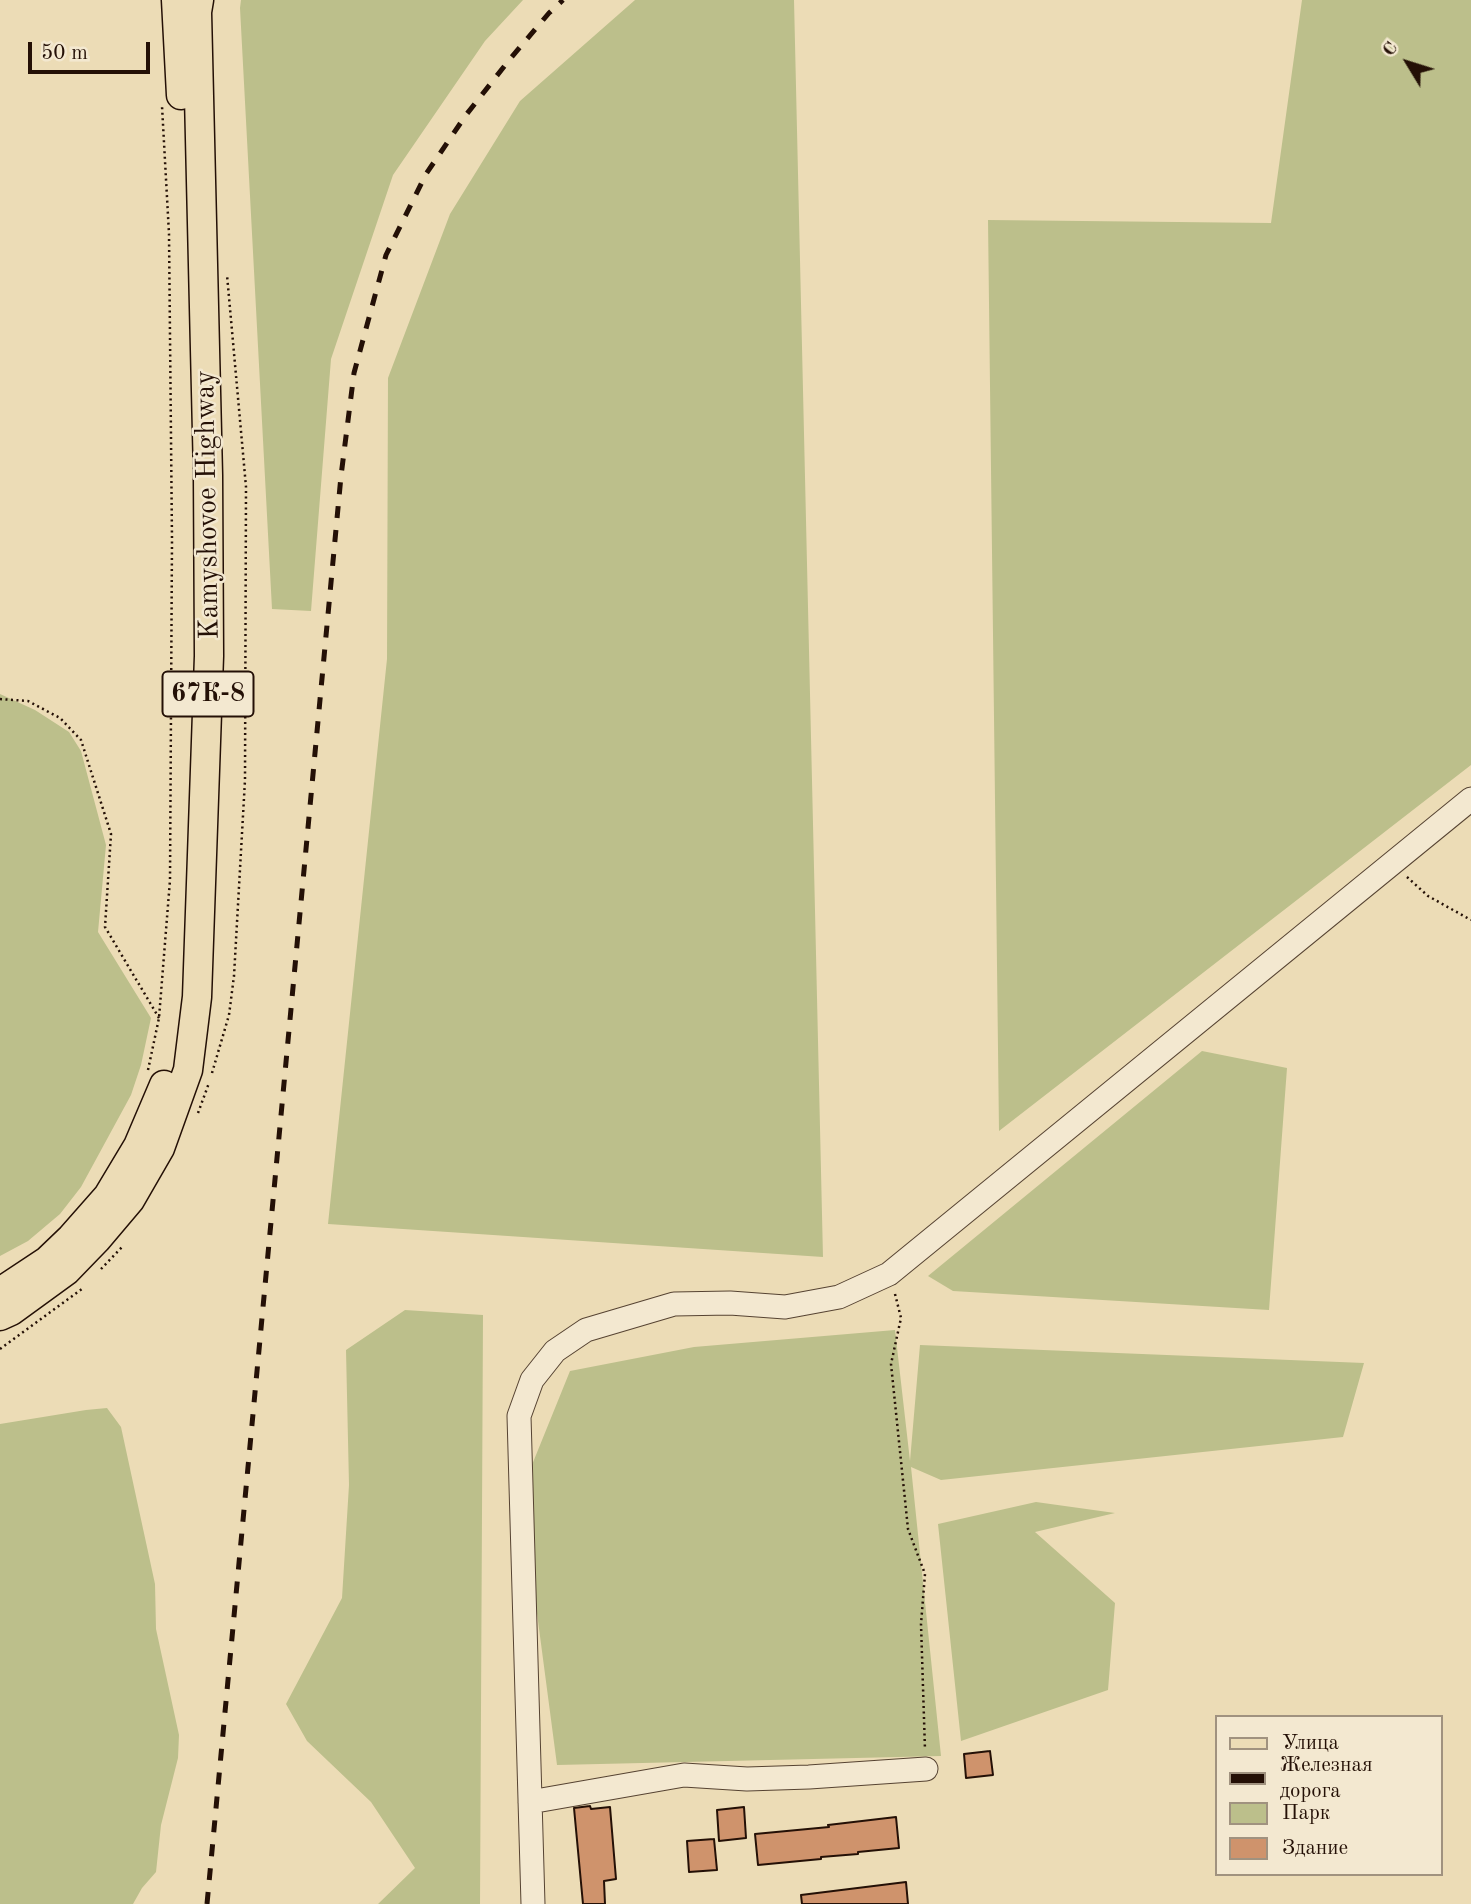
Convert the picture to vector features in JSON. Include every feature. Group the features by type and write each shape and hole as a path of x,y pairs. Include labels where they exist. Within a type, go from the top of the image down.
{"main road":[{"name":"Kamyshovoe Highway","path":"0,1292 47,1261 71,1238 114,1186 138,1146 167,1077 180,996 186,897 191,699 191,491 184,126 176,0"},
{"name":"Kamyshovoe Highway","path":"0,1315 11,1311 66,1271 130,1200 160,1148 188,1070 197,997 209,656 208,475 197,12 199,0"}],"street":[{"path":"533,1904 519,1416 531,1380 555,1351 586,1330 674,1304 730,1303 785,1307 839,1297 889,1274 1471,799"},
{"path":"530,1802 684,1774 747,1779 926,1769"}],"path":[{"path":"148,1070 159,1018 170,880 172,540 169,234 162,100"},
{"path":"0,699 28,701 60,718 81,740 111,834 105,927 159,1018"},
{"path":"1396,860 1409,880 1428,896 1471,920"},
{"path":"889,1274 901,1318 891,1364 908,1529 925,1574 921,1625 926,1769"}],"green space":[{"path":"241,0 523,0 485,41 393,175 331,359 311,611 272,609"},
{"path":"635,0 794,0 823,1257 328,1224 387,659 388,378 450,214 520,101"},
{"path":"1302,0 1471,0 1471,765 999,1131 988,220 1271,223"},
{"path":"0,694 35,710 69,732 81,751 106,845 98,932 151,1018 141,1065 131,1095 81,1187 60,1214 28,1241 0,1256"},
{"path":"1202,1051 1287,1068 1269,1310 953,1291 928,1276"},
{"path":"405,1310 483,1315 480,1904 378,1904 415,1868 371,1802 307,1741 286,1704 342,1598 349,1485 346,1350"},
{"path":"895,1330 910,1461 920,1345 1364,1363 1343,1437 941,1480 911,1467 941,1756 557,1765 521,1492 570,1371 694,1347"},
{"path":"107,1408 121,1427 155,1584 156,1629 179,1735 178,1758 161,1825 156,1872 133,1904 0,1904 0,1424"},
{"path":"1036,1502 1115,1513 1035,1532 1115,1603 1108,1690 961,1741 938,1524"}],"building":[{"path":"990,1751 993,1775 966,1778 964,1754"},
{"path":"590,1806 591,1809 610,1807 616,1879 604,1881 605,1904 583,1904 574,1808"},
{"path":"744,1807 746,1838 719,1841 717,1810"},
{"path":"896,1817 899,1848 758,1865 755,1834"},
{"path":"714,1839 717,1870 689,1872 687,1841"},
{"path":"906,1882 908,1904 802,1904 801,1895"}],"railway":[{"path":"207,1904 341,476 354,373 386,255 426,174 466,115 510,59 563,0"}]}
